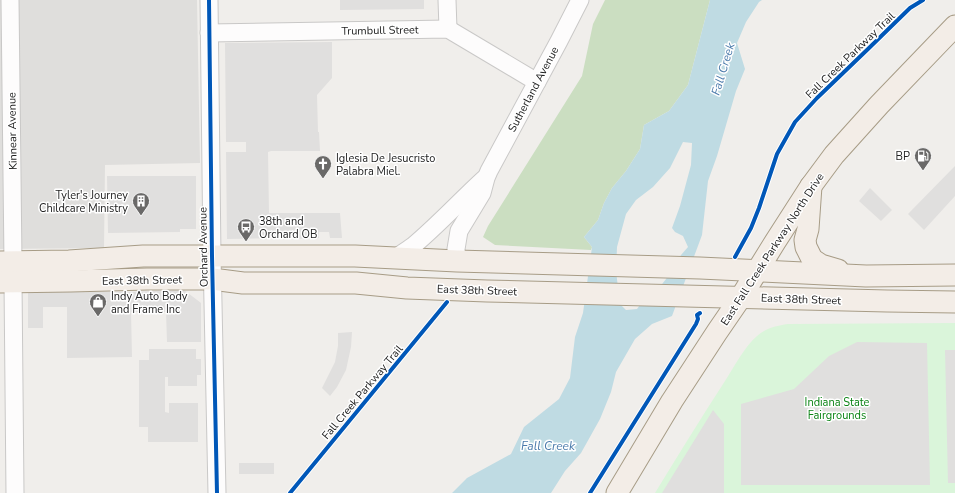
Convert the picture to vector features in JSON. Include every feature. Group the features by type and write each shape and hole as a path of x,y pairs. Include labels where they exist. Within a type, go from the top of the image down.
{"main road":[{"name":"East Fall Creek Parkway North Drive","path":"617,493 672,401 741,297 811,186 834,155 879,105 955,26"},
{"path":"811,186 808,229 805,240 812,259 821,265 833,269 866,276"},
{"name":"East 38th Street","path":"7,272 69,261 143,256 355,256 457,261 700,268 866,276 955,275"},
{"name":"East 38th Street","path":"7,272 140,279 212,279 243,282 356,283 407,288 487,291 955,302"}],"street":[{"name":"Kinnear Avenue","path":"10,0 7,272 16,493"},
{"name":"Orchard Avenue","path":"209,0 212,279 217,493"},
{"path":"447,0 448,29 537,82"},
{"name":"Sutherland Avenue","path":"457,261 456,247 459,232 482,193 489,171 580,0"},
{"name":"Trumbull Street","path":"209,33 448,29"},
{"name":"Sutherland Avenue","path":"395,258 413,246 486,178"}],"shaded area":[{"path":"0,0 197,0 200,163 105,165 104,248 0,249"},
{"path":"340,0 424,0 424,9 340,10"},
{"path":"332,42 332,78 317,95 320,151 268,152 269,213 340,213 342,238 330,238 329,232 319,232 319,238 295,239 295,233 284,233 284,238 227,239 226,152 246,152 246,142 226,142 225,43"},
{"path":"955,166 955,196 924,230 908,214"},
{"path":"107,176 196,176 196,229 180,229 180,232 108,233"},
{"path":"870,188 892,210 881,221 859,201"},
{"path":"28,290 131,292 184,290 201,303 201,342 167,342 166,312 131,312 132,357 67,358 67,307 43,307 43,328 28,328"},
{"path":"352,332 351,347 346,370 337,387 330,396 322,388 335,362 338,346 338,333"},
{"path":"857,342 927,343 930,485 741,485 741,404 794,389 829,356"},
{"path":"149,349 196,349 196,359 201,359 201,375 197,375 197,386 168,386 168,377 165,377 165,412 169,413 169,403 198,403 198,442 148,442 148,427 139,427 139,360 149,360"},
{"path":"945,350 955,350 955,483 948,483"},
{"path":"713,410 724,424 724,493 662,493"},
{"path":"239,463 274,463 274,474 239,474"}],"green space":[{"path":"605,0 710,0 688,85 669,111 644,125 640,149 626,171 612,188 604,203 598,220 584,237 592,247 591,250 495,245 483,237 488,226 582,76 593,24"},
{"name":"Indiana State Fairgrounds","path":"955,323 955,493 655,493 748,345 764,331 788,324"}],"water":[{"name":"Fall Creek","path":"710,0 762,0 759,2 746,22 737,43 745,69 736,91 708,181 702,235 672,316 652,324 635,339 616,372 611,392 600,419 581,453 565,471 551,493 452,493 467,478 511,454 524,427 559,399 570,378 575,337 583,313 592,247 584,237 598,220 604,203 612,188 626,171 640,149 644,125 669,111 688,85","holes":["683,142 692,143 691,165 680,206 672,228 675,232 683,236 688,247 655,293 645,298 637,309 626,310 620,304 616,271 617,247 626,214 636,200 653,187 670,168"]}],"cycle path":[{"path":"209,0 217,493"},
{"name":"Fall Creek Parkway Trail","path":"735,257 751,228 777,154 795,122 817,98 910,8 923,0"},
{"name":"Fall Creek Parkway Trail","path":"290,493 447,302"},
{"path":"590,493 696,324 698,319 697,315 700,313"}],"place":[{"name":"BP","path":"923,171"},
{"name":"Iglesia De Jesucristo Palabra Miel.","path":"323,179"},
{"name":"Tyler's Journey Childcare Ministry","path":"141,216"},
{"name":"38th and Orchard OB","path":"246,242"},
{"name":"Indy Auto Body and Frame Inc","path":"98,317"}]}
